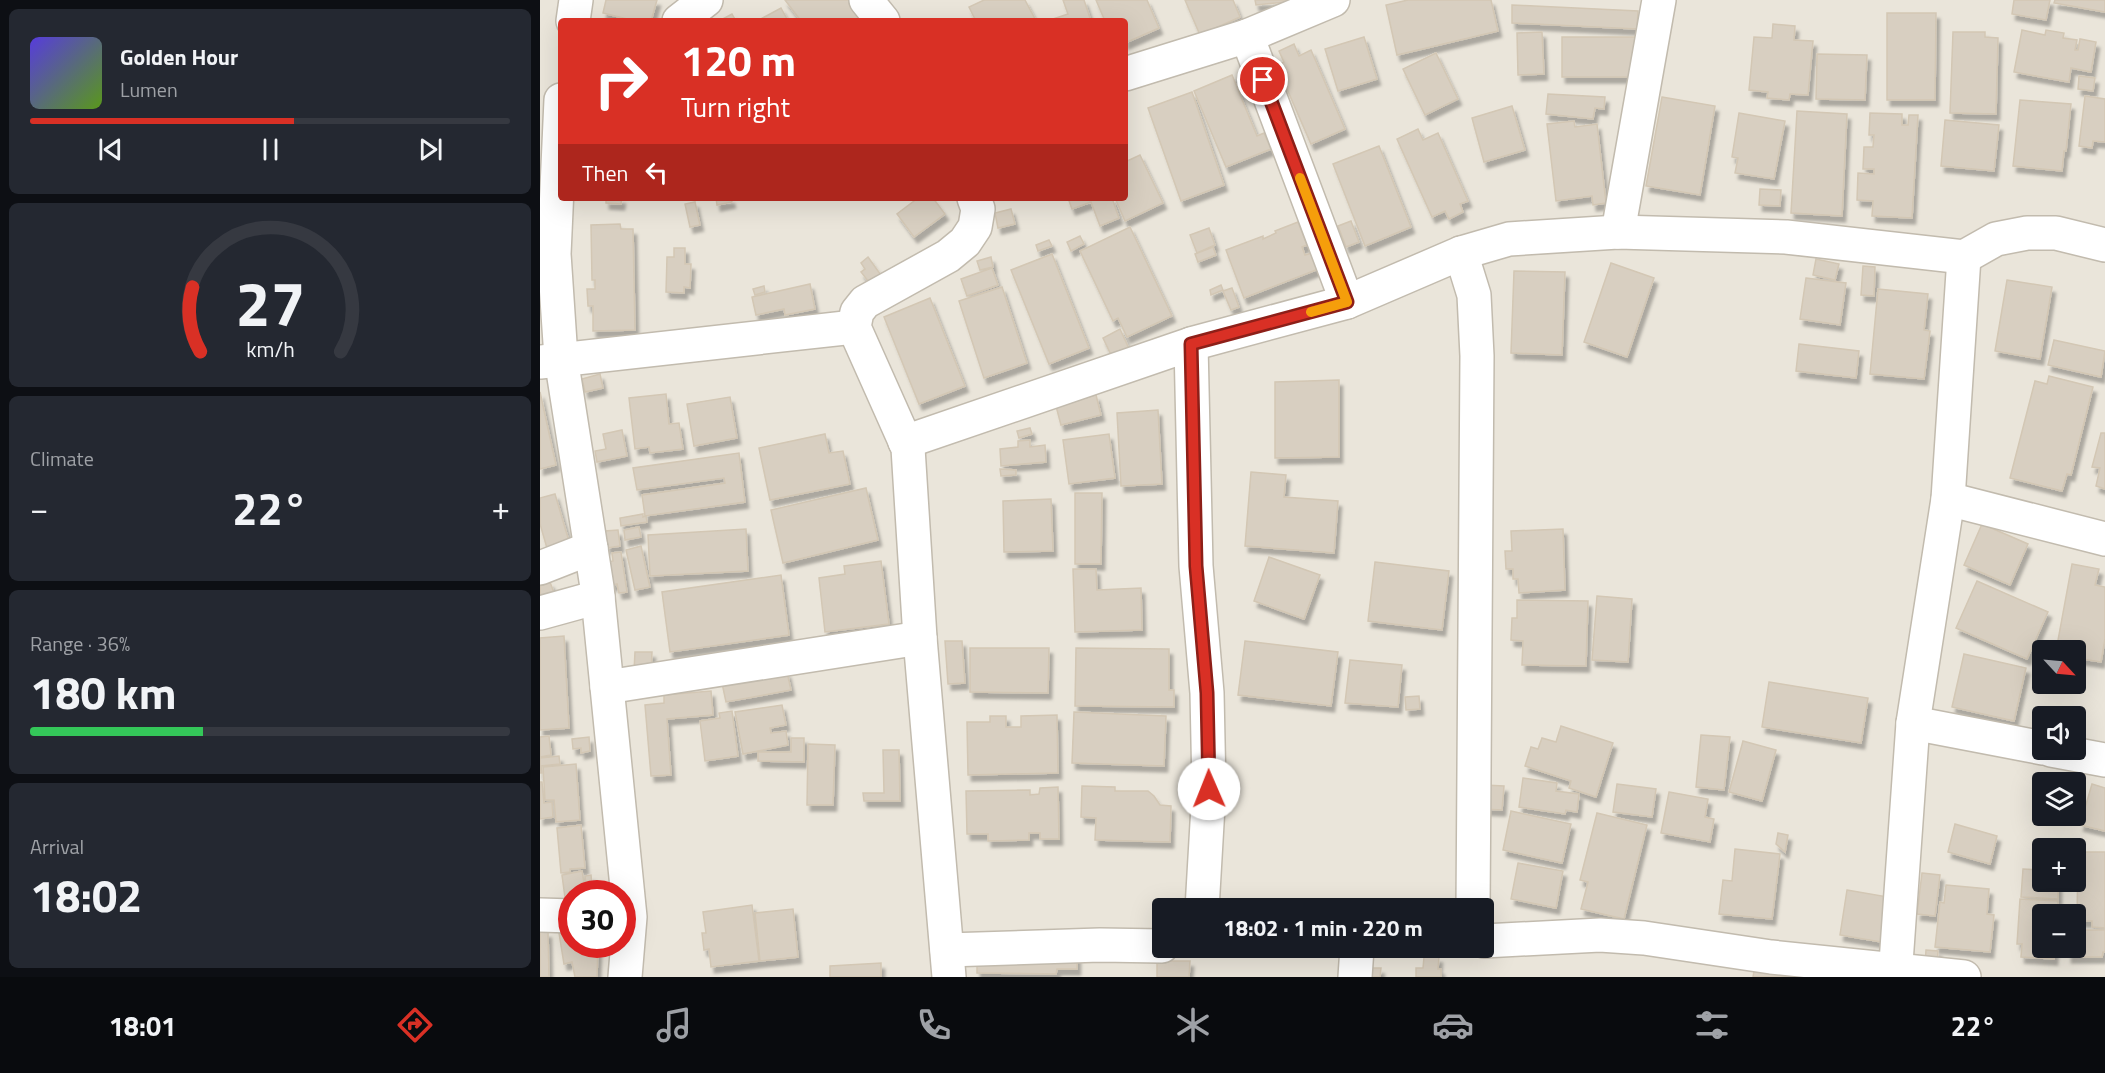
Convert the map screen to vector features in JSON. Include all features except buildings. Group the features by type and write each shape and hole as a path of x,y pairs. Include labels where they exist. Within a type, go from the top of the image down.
{"street":[{"path":"573,18 576,0"},
{"path":"683,18 706,0"},
{"path":"866,0 881,18"},
{"path":"1128,73 1247,36 1333,0"},
{"path":"1618,232 1659,0"},
{"path":"1247,36 1347,302"},
{"path":"540,105 558,102"},
{"path":"558,167 550,360 591,548 598,597 623,880"},
{"path":"975,201 978,209 975,227 965,242 948,256 865,302 857,312 854,327 908,448 920,638 948,963 1100,945 1152,946"},
{"path":"905,442 1191,344 1347,302 1461,253 1509,239 1618,232 1786,237 1964,257 1996,239 2027,233 2056,233 2105,245"},
{"path":"1461,253 1474,295 1477,356 1473,898"},
{"path":"1895,973 1913,723 1948,499 1964,257"},
{"path":"550,360 854,327"},
{"path":"1191,344 1196,566 1207,693 1209,789 1203,898"},
{"path":"1948,499 2105,539"},
{"path":"540,568 591,548"},
{"path":"540,613 598,597"},
{"path":"607,687 920,638"},
{"path":"1913,723 2032,746"},
{"path":"2086,756 2105,760"},
{"path":"540,915 558,916"},
{"path":"1494,940 1600,935 1644,938 1729,964 1964,977"},
{"path":"626,958 626,977"},
{"path":"1355,977 1356,958"}],"shaded area":[{"path":"540,0 2105,0 2105,977 540,977"}],"slow traffic":[{"path":"1300,178 1347,302 1311,312"}],"route":[{"path":"1209,789 1207,693 1196,566 1191,344 1347,302 1263,80"}]}
